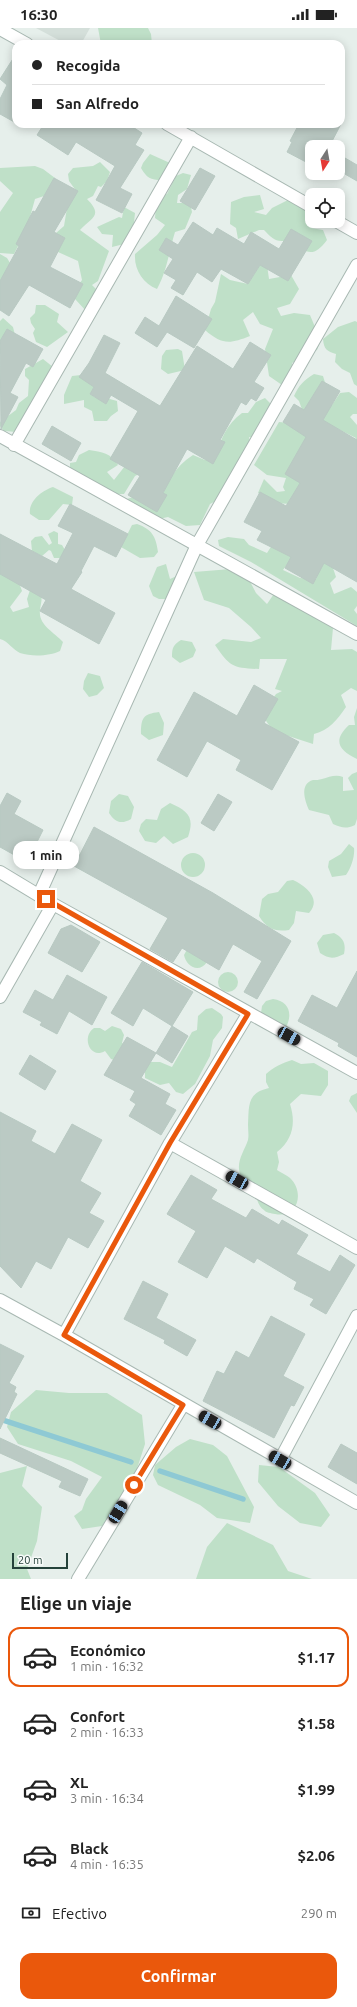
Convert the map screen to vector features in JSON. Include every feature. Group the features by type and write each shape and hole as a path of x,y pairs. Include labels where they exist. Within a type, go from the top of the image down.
{"street":[{"path":"0,29 20,40"},
{"path":"174,128 305,203"},
{"path":"14,445 190,137"},
{"path":"345,226 357,233"},
{"path":"39,895 197,545 357,265"},
{"path":"0,436 357,634"},
{"path":"0,872 53,904 248,1014 357,1073"},
{"path":"0,997 53,904"},
{"path":"64,1335 170,1143 248,1014"},
{"path":"170,1143 357,1248"},
{"path":"0,1300 64,1335 183,1405 357,1503"},
{"path":"280,1460 357,1316"},
{"path":"78,1579 183,1405"}],"shaded area":[{"path":"36,28 90,28 83,40 58,40"}],"green space":[{"path":"98,28 148,28 152,40 100,40"},
{"path":"150,154 170,163 162,180 154,180 149,178 141,168"},
{"path":"100,162 110,172 107,181 101,187 98,186 93,196 87,199 95,209 95,213 92,219 80,230 109,251 98,281 92,285 102,295 87,312 75,299 75,290 82,280 78,261 58,252 56,233 64,226 67,208 77,192 69,181 68,174 73,168 93,166"},
{"path":"35,166 43,169 55,178 44,196 35,199 27,228 14,254 0,253 0,212 13,193 0,181 0,168"},
{"path":"183,173 191,175 187,189 178,195 177,203 190,203 192,212 185,229 175,232 166,268 157,289 144,280 140,275 136,265 135,254 157,235 165,225 155,218 156,204 161,196 167,194 176,176"},
{"path":"260,195 264,209 254,212 266,215 272,208 298,195 305,200 305,228 323,230 327,240 318,250 309,252 305,251 290,240 275,240 264,230 259,230 238,239 236,228 230,224 231,202 244,197"},
{"path":"124,207 135,213 132,242 112,247 113,235 102,234 97,227 119,217 122,218"},
{"path":"0,254 7,258 15,271 0,287"},
{"path":"260,265 267,265 269,279 291,275 299,289 290,304 277,308 281,316 294,313 310,315 315,327 324,332 317,350 292,363 293,379 282,385 269,376 265,349 273,329 260,324 253,312 243,320 250,336 243,339 231,342 221,341 205,330 211,309 215,302 221,274 230,280 248,284"},
{"path":"36,305 45,305 59,314 57,322 68,332 47,347 36,342 33,333 35,329 30,318 35,313"},
{"path":"3,318 13,327 16,339 9,349 0,354 0,321"},
{"path":"355,321 357,322 357,386 354,384 350,373 342,369 335,362 336,354 326,350 323,339 338,327"},
{"path":"178,349 182,351 185,370 168,374 161,369 162,356 166,350"},
{"path":"43,359 53,367 33,407 36,420 29,428 25,430 14,432 4,431 0,426 0,422 16,410 19,403 28,396 29,380 25,376 25,369"},
{"path":"314,374 323,376 332,405 340,393 349,392 357,398 357,414 353,414 350,417 357,425 357,463 351,448 356,438 336,428 300,483 290,504 276,503 258,493 264,479 277,492 285,491 283,487 286,478 267,475 254,465 279,422 289,423 305,418 299,401 294,396 302,383"},
{"path":"81,375 94,387 90,394 96,398 99,396 117,401 118,411 107,421 94,421 92,411 84,407 84,400 64,404 64,395 72,376"},
{"path":"265,398 275,408 262,420 257,438 249,437 253,458 227,495 210,504 200,525 186,526 168,517 150,521 131,507 127,499 133,497 159,504 168,483 181,464 193,455 205,460 217,456 222,438 232,422 242,413 248,413 256,402"},
{"path":"89,450 106,454 115,461 118,465 107,472 114,480 125,466 141,473 135,476 124,494 115,494 70,468 70,463 76,462 79,455"},
{"path":"53,487 73,497 72,505 63,504 49,520 39,520 30,514 31,505 41,493"},
{"path":"307,508 291,559 283,570 300,578 316,579 327,550 336,577 330,583 334,594 351,587 357,592 357,606 354,610 357,614 357,626 251,562 219,546 218,540 228,537 244,539 249,545 267,553 278,536"},
{"path":"137,524 146,528 152,534 156,542 158,552 154,557 140,558 121,547 132,525"},
{"path":"54,531 58,533 58,544 62,545 65,550 64,555 60,558 54,558 49,550 42,556 32,551 31,541 35,537 42,536 49,545 52,543 48,534"},
{"path":"0,563 17,577 22,591 10,607 13,612 29,607 27,599 30,590 40,591 42,598 40,610 41,620 47,628 63,642 60,651 46,655 20,653 0,639"},
{"path":"166,564 170,579 179,575 184,590 176,599 159,599 153,596 149,586 157,567"},
{"path":"243,568 256,593 267,604 278,588 309,613 333,628 331,650 352,649 357,652 357,691 351,688 341,695 346,707 332,724 324,730 314,734 313,744 273,731 262,715 276,694 282,691 275,689 287,659 260,659 259,669 243,668 229,662 215,645 223,639 251,642 261,638 229,608 204,600 194,572"},
{"path":"181,640 192,642 196,650 193,657 180,663 172,657 172,654 175,645"},
{"path":"88,673 100,676 104,688 97,695 89,697 83,689 84,681"},
{"path":"357,708 357,759 342,749 339,740 349,725 355,725 354,717"},
{"path":"159,712 164,723 163,735 149,740 141,734 142,721 149,714"},
{"path":"357,772 357,819 355,825 344,828 333,824 329,815 309,810 304,793 306,785 309,782 332,776 340,776 343,777 343,791 354,790 348,778"},
{"path":"119,794 128,796 134,807 131,819 124,822 118,822 109,813 111,801"},
{"path":"170,803 181,809 188,816 191,824 188,837 173,844 164,836 156,843 145,841 139,831 141,824 146,819 157,820 161,809"},
{"path":"349,844 354,848 350,869 346,875 332,877 328,867 329,861 341,854"},
{"path":"193,853 201,857 205,865 201,873 193,877 185,873 181,865 185,857"},
{"path":"293,880 307,889 311,894 314,903 313,908 309,913 296,911 294,923 289,930 272,929 265,924 259,916 262,899 268,894 278,892 287,881"},
{"path":"334,933 344,942 344,954 337,957 329,957 320,953 317,943 323,935"},
{"path":"190,944 207,962 204,966 200,968 193,967 185,959 184,955"},
{"path":"228,972 235,975 238,982 235,989 228,992 221,989 218,982 221,975"},
{"path":"273,999 283,1002 288,1009 289,1017 286,1027 260,1020 262,1006 266,1001"},
{"path":"212,1008 223,1017 222,1028 213,1040 210,1056 195,1084 183,1094 176,1092 169,1083 160,1085 145,1078 145,1067 151,1062 160,1062 172,1067 192,1032 197,1030 198,1016 206,1009"},
{"path":"112,1026 121,1029 124,1035 122,1043 126,1045 117,1061 111,1059 105,1051 100,1053 95,1052 89,1046 88,1042 90,1032 94,1028 100,1028 105,1031"},
{"path":"292,1060 301,1064 314,1063 328,1071 328,1085 321,1096 301,1094 290,1104 293,1118 292,1130 287,1142 277,1152 279,1162 277,1170 289,1177 295,1184 298,1197 294,1208 289,1212 275,1214 266,1212 260,1207 255,1195 241,1176 239,1165 248,1140 249,1106 253,1097 262,1090 269,1088 266,1082 266,1074 285,1062"},
{"path":"357,1093 357,1113 349,1101 351,1096"},
{"path":"36,1390 69,1393 107,1393 142,1415 145,1444 132,1484 102,1526 82,1529 74,1516 82,1510 86,1499 102,1477 71,1461 18,1444 7,1427 11,1412"},
{"path":"190,1439 213,1445 227,1456 254,1507 250,1523 217,1518 200,1505 158,1485 153,1475 155,1465 176,1447"},
{"path":"259,1465 279,1467 315,1493 330,1515 321,1527 300,1523 278,1506 258,1482"},
{"path":"27,1466 22,1486 42,1507 37,1541 27,1569 31,1579 0,1579 0,1473"},
{"path":"227,1523 273,1545 288,1571 312,1579 196,1579 207,1547"}],"building":[{"path":"12,60 12,121 0,114 0,99 7,85 0,79"},
{"path":"41,128 134,128 142,133 135,145 144,150 120,188 132,194 122,213 96,200 115,166 76,142 68,155 37,135"},
{"path":"297,128 339,128 333,140 305,140 305,161 287,152 292,142 290,141"},
{"path":"345,158 357,165 357,181 345,174"},
{"path":"200,168 215,176 195,210 180,201"},
{"path":"54,178 78,191 54,232 65,238 50,267 83,284 70,308 29,285 9,316 0,310 0,281 19,246 16,244 33,211 35,212"},
{"path":"193,222 213,235 217,228 244,244 251,232 279,249 291,229 312,241 288,281 260,265 248,284 221,269 212,282 197,272 183,295 171,288 176,280 164,273 173,259 159,250 166,238 178,245"},
{"path":"176,296 212,319 194,348 167,332 157,347 135,333 145,317 159,326"},
{"path":"7,329 43,349 33,367 26,363 10,393 18,397 1,429 0,341"},
{"path":"104,335 120,343 105,373 160,406 197,346 233,369 250,342 271,355 254,382 264,388 256,401 251,398 246,405 241,402 220,440 225,442 213,464 187,449 163,493 167,495 157,512 128,495 140,476 110,459 138,411 111,395 106,404 90,394 94,387 79,377 89,363"},
{"path":"322,381 340,391 323,420 357,440 357,582 324,563 313,584 285,568 291,557 257,540 262,531 244,522 260,492 286,506 300,483 285,474 306,437 283,422 294,404 304,410"},
{"path":"52,426 81,443 71,461 42,444"},
{"path":"70,504 128,534 116,557 94,546 81,571 82,572 71,589 115,613 99,644 40,611 46,600 0,574 0,534 57,564 73,533 58,526"},
{"path":"254,685 278,699 264,723 299,742 272,790 236,770 241,760 207,741 187,777 157,760 194,692 237,716"},
{"path":"7,793 21,801 14,814 43,830 27,862 0,847 0,806"},
{"path":"218,794 232,802 214,831 201,823"},
{"path":"94,827 213,893 291,941 257,999 244,992 262,961 233,944 219,970 182,948 173,962 150,949 168,918 74,866"},
{"path":"71,925 100,942 82,972 48,953 61,929"},
{"path":"142,962 193,992 172,1026 143,1008 133,1026 111,1013"},
{"path":"357,971 357,1057 338,1046 339,1043 298,1021 312,995 337,1008"},
{"path":"67,975 107,997 92,1025 69,1011 57,1034 40,1025 42,1022 23,1012 35,990 53,1000"},
{"path":"172,1026 188,1036 172,1063 156,1053"},
{"path":"127,1037 156,1053 141,1078 170,1094 165,1104 176,1110 161,1135 129,1116 136,1104 130,1100 135,1091 104,1075"},
{"path":"30,1055 56,1071 45,1090 19,1074"},
{"path":"0,1112 36,1131 31,1141 55,1154 72,1124 102,1140 80,1181 101,1193 89,1213 104,1221 88,1248 68,1237 51,1269 36,1261 21,1288 0,1266"},
{"path":"191,1175 217,1190 211,1199 246,1218 252,1209 279,1225 282,1220 308,1235 296,1254 330,1272 340,1255 355,1265 326,1314 310,1305 314,1299 294,1289 297,1282 257,1258 254,1263 225,1246 207,1278 178,1262 196,1231 167,1214"},
{"path":"143,1281 168,1294 156,1318 196,1340 187,1356 164,1343 165,1340 124,1319"},
{"path":"271,1316 305,1334 283,1376 304,1387 294,1406 291,1405 274,1438 203,1401 217,1371 224,1374 236,1351 249,1358"},
{"path":"0,1344 24,1356 9,1383 16,1387 14,1392 17,1394 0,1429"},
{"path":"0,1438 88,1479 80,1496 59,1487 62,1481 0,1453"},
{"path":"341,1444 357,1453 357,1484 328,1467"}],"waterway":[{"path":"0,1419 131,1462"},
{"path":"160,1471 243,1499"}],"route":[{"path":"46,899 248,1014 170,1143 64,1335 183,1405 134,1485"}]}
